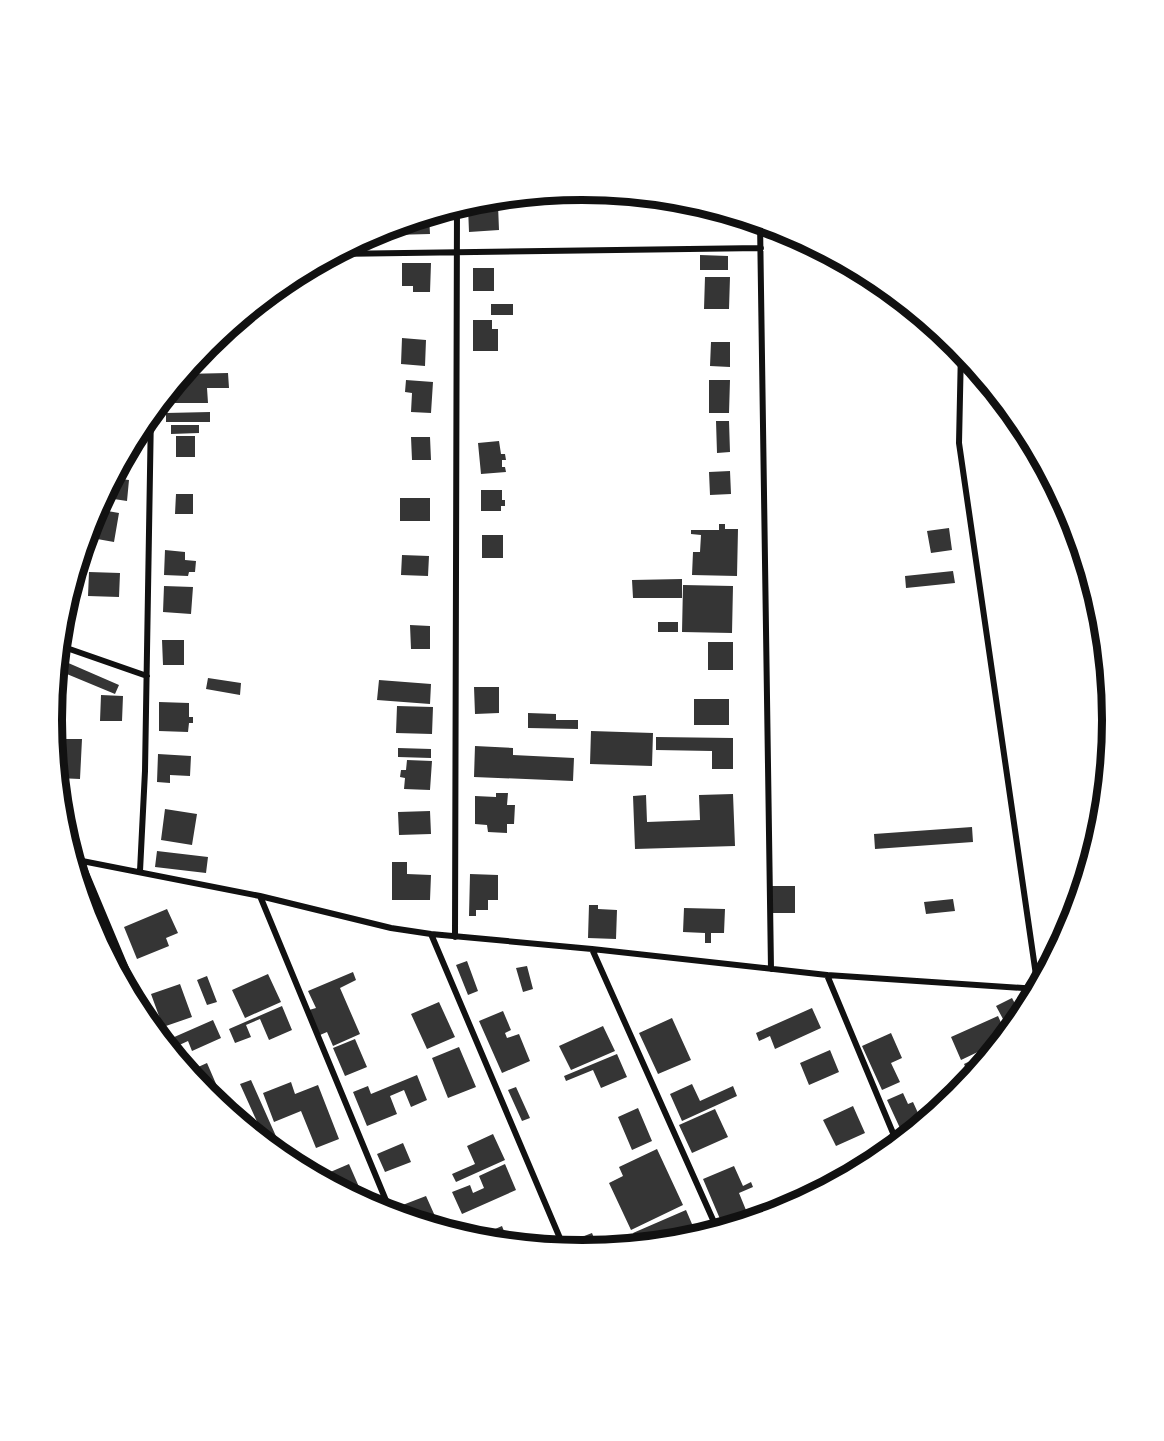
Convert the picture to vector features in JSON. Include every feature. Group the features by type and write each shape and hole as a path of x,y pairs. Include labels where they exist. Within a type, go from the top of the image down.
{"street":[{"path":"455,937 457,216"},
{"path":"760,232 771,969"},
{"path":"353,254 761,248"},
{"path":"961,364 959,443 1036,975"},
{"path":"140,871 145,771 151,429"},
{"path":"67,648 147,676"},
{"path":"81,861 260,896 391,928 431,934 827,975 1028,988"},
{"path":"81,861 132,982"},
{"path":"260,896 387,1202"},
{"path":"431,934 561,1240"},
{"path":"592,949 715,1224"},
{"path":"827,975 894,1136"}],"building":[{"path":"498,207 499,230 469,232 468,213"},
{"path":"429,223 430,234 397,235"},
{"path":"700,255 728,256 728,270 700,270"},
{"path":"402,263 431,263 430,292 413,292 413,286 402,286"},
{"path":"473,268 494,268 494,291 473,291"},
{"path":"705,277 730,277 729,309 704,309"},
{"path":"491,304 513,304 513,315 491,315"},
{"path":"473,320 492,320 492,329 498,329 498,351 473,351"},
{"path":"402,338 426,340 425,366 401,364"},
{"path":"711,342 730,342 730,367 710,366"},
{"path":"228,373 229,388 207,388 208,403 170,403 191,377 194,374"},
{"path":"406,380 433,382 431,413 411,412 412,393 405,392"},
{"path":"709,380 730,380 729,413 709,413"},
{"path":"210,412 210,422 166,422 166,413"},
{"path":"716,421 729,421 730,452 717,453"},
{"path":"171,425 199,425 199,433 171,434"},
{"path":"176,436 195,436 195,457 176,457"},
{"path":"411,437 430,437 431,460 412,460"},
{"path":"499,441 501,454 505,454 506,460 502,460 502,467 505,467 506,472 481,474 478,443"},
{"path":"730,471 731,494 710,495 709,472"},
{"path":"121,479 129,480 127,501 111,499"},
{"path":"481,490 502,490 502,500 505,500 505,506 501,506 501,511 481,511"},
{"path":"176,494 193,494 193,514 175,514"},
{"path":"400,498 430,498 430,521 400,521"},
{"path":"106,511 119,513 114,542 94,539"},
{"path":"719,524 725,524 725,529 738,529 737,576 692,575 693,552 700,552 701,535 691,534 691,530 719,530"},
{"path":"949,528 952,550 931,553 927,531"},
{"path":"482,535 503,535 503,558 482,558"},
{"path":"165,550 185,552 185,560 196,561 195,572 189,572 188,576 164,575"},
{"path":"402,555 429,556 428,576 401,575"},
{"path":"953,571 955,583 906,588 905,576"},
{"path":"89,572 120,573 119,597 88,596"},
{"path":"682,579 682,598 633,598 632,580"},
{"path":"683,585 733,586 732,633 682,632"},
{"path":"164,586 193,587 191,614 163,612"},
{"path":"658,622 678,622 678,632 658,632"},
{"path":"410,625 430,626 430,649 411,649"},
{"path":"162,640 184,640 184,665 163,665"},
{"path":"708,642 733,642 733,670 708,670"},
{"path":"66,662 119,685 115,694 64,673"},
{"path":"208,678 241,683 240,695 206,689"},
{"path":"379,680 431,684 430,704 377,700"},
{"path":"474,687 499,687 499,713 475,714"},
{"path":"101,695 123,696 122,721 100,721"},
{"path":"694,699 729,699 729,725 694,725"},
{"path":"159,702 189,703 189,717 193,717 193,723 189,723 188,732 159,731"},
{"path":"397,706 433,707 432,734 396,733"},
{"path":"528,713 556,714 556,720 578,720 578,729 528,728"},
{"path":"591,731 653,733 652,766 590,764"},
{"path":"656,737 733,738 733,769 712,769 712,751 656,750"},
{"path":"63,739 82,739 80,779 65,778"},
{"path":"475,746 513,748 513,755 574,758 573,781 474,777"},
{"path":"398,748 431,749 431,758 398,757"},
{"path":"158,754 191,756 190,776 170,775 170,783 157,782"},
{"path":"407,760 432,761 430,790 404,789 405,778 400,777 401,770 406,770"},
{"path":"496,793 508,793 507,805 515,805 514,824 507,824 507,833 488,832 487,825 475,824 475,796 496,797"},
{"path":"733,794 735,846 635,849 633,796 646,795 647,822 700,820 699,795"},
{"path":"165,809 197,814 192,845 161,840"},
{"path":"430,811 431,834 399,835 398,812"},
{"path":"972,827 973,842 875,849 874,834"},
{"path":"157,851 208,857 206,873 155,867"},
{"path":"392,862 407,862 407,874 431,875 430,900 392,900"},
{"path":"470,874 498,875 498,900 488,900 488,910 476,910 476,916 469,916"},
{"path":"772,886 795,886 795,913 772,913"},
{"path":"953,899 955,911 926,914 924,902"},
{"path":"589,905 598,905 598,909 617,910 616,939 588,938"},
{"path":"684,908 725,909 724,933 711,933 711,943 705,943 705,933 683,932"},
{"path":"167,909 178,933 166,938 169,946 137,959 124,927"},
{"path":"467,961 478,991 468,995 456,965"},
{"path":"527,966 533,989 523,992 516,968"},
{"path":"353,972 356,980 340,988 360,1034 333,1046 327,1032 320,1035 309,1010 316,1008 308,991"},
{"path":"268,974 281,1002 245,1018 232,990"},
{"path":"207,976 217,1002 207,1005 197,980"},
{"path":"180,984 192,1017 163,1027 151,994"},
{"path":"1012,998 1017,1007 1005,1023 996,1006"},
{"path":"439,1002 455,1037 427,1049 411,1014"},
{"path":"282,1006 292,1030 269,1040 260,1019 246,1025 251,1037 235,1043 229,1029"},
{"path":"812,1008 821,1028 775,1049 770,1036 759,1041 756,1033"},
{"path":"503,1011 511,1030 505,1033 507,1038 519,1034 530,1061 502,1073 479,1021"},
{"path":"998,1016 1003,1027 986,1048 961,1060 951,1037"},
{"path":"672,1018 691,1060 658,1074 639,1033"},
{"path":"213,1020 221,1038 192,1051 188,1041 177,1046 172,1038"},
{"path":"603,1026 615,1051 571,1070 559,1046"},
{"path":"891,1033 902,1058 891,1063 900,1082 882,1090 862,1046"},
{"path":"355,1039 367,1067 345,1076 333,1048"},
{"path":"459,1047 476,1087 448,1098 432,1058"},
{"path":"830,1050 839,1072 809,1085 800,1063"},
{"path":"617,1054 627,1077 601,1088 593,1070 566,1081 564,1076"},
{"path":"979,1057 967,1070 964,1064"},
{"path":"207,1063 221,1095 214,1089 195,1068"},
{"path":"417,1075 427,1100 411,1107 404,1090 390,1096 397,1114 367,1126 353,1092 368,1086 371,1094"},
{"path":"251,1080 279,1143 260,1129 240,1084"},
{"path":"291,1082 295,1094 318,1085 339,1139 316,1148 301,1111 274,1122 263,1093"},
{"path":"692,1084 700,1101 733,1086 737,1096 682,1121 670,1094"},
{"path":"516,1087 530,1118 522,1121 508,1090"},
{"path":"903,1093 908,1104 913,1102 920,1116 901,1131 887,1100"},
{"path":"853,1106 865,1133 836,1146 823,1120"},
{"path":"638,1108 652,1141 632,1150 618,1117"},
{"path":"715,1109 728,1137 692,1153 679,1125"},
{"path":"493,1134 505,1160 456,1182 452,1174 475,1164 467,1146"},
{"path":"403,1143 411,1162 385,1172 377,1154"},
{"path":"657,1149 683,1205 631,1230 609,1183 623,1176 619,1167"},
{"path":"349,1164 361,1191 329,1175"},
{"path":"505,1164 516,1190 462,1214 452,1192 470,1185 473,1193 484,1188 479,1176"},
{"path":"734,1166 743,1186 751,1182 753,1187 739,1193 747,1214 721,1222 703,1179"},
{"path":"426,1196 437,1220 401,1208 400,1206"},
{"path":"686,1210 694,1229 635,1238 633,1233"},
{"path":"502,1226 506,1236 487,1232"},
{"path":"592,1233 595,1241 582,1241 574,1240"}]}
